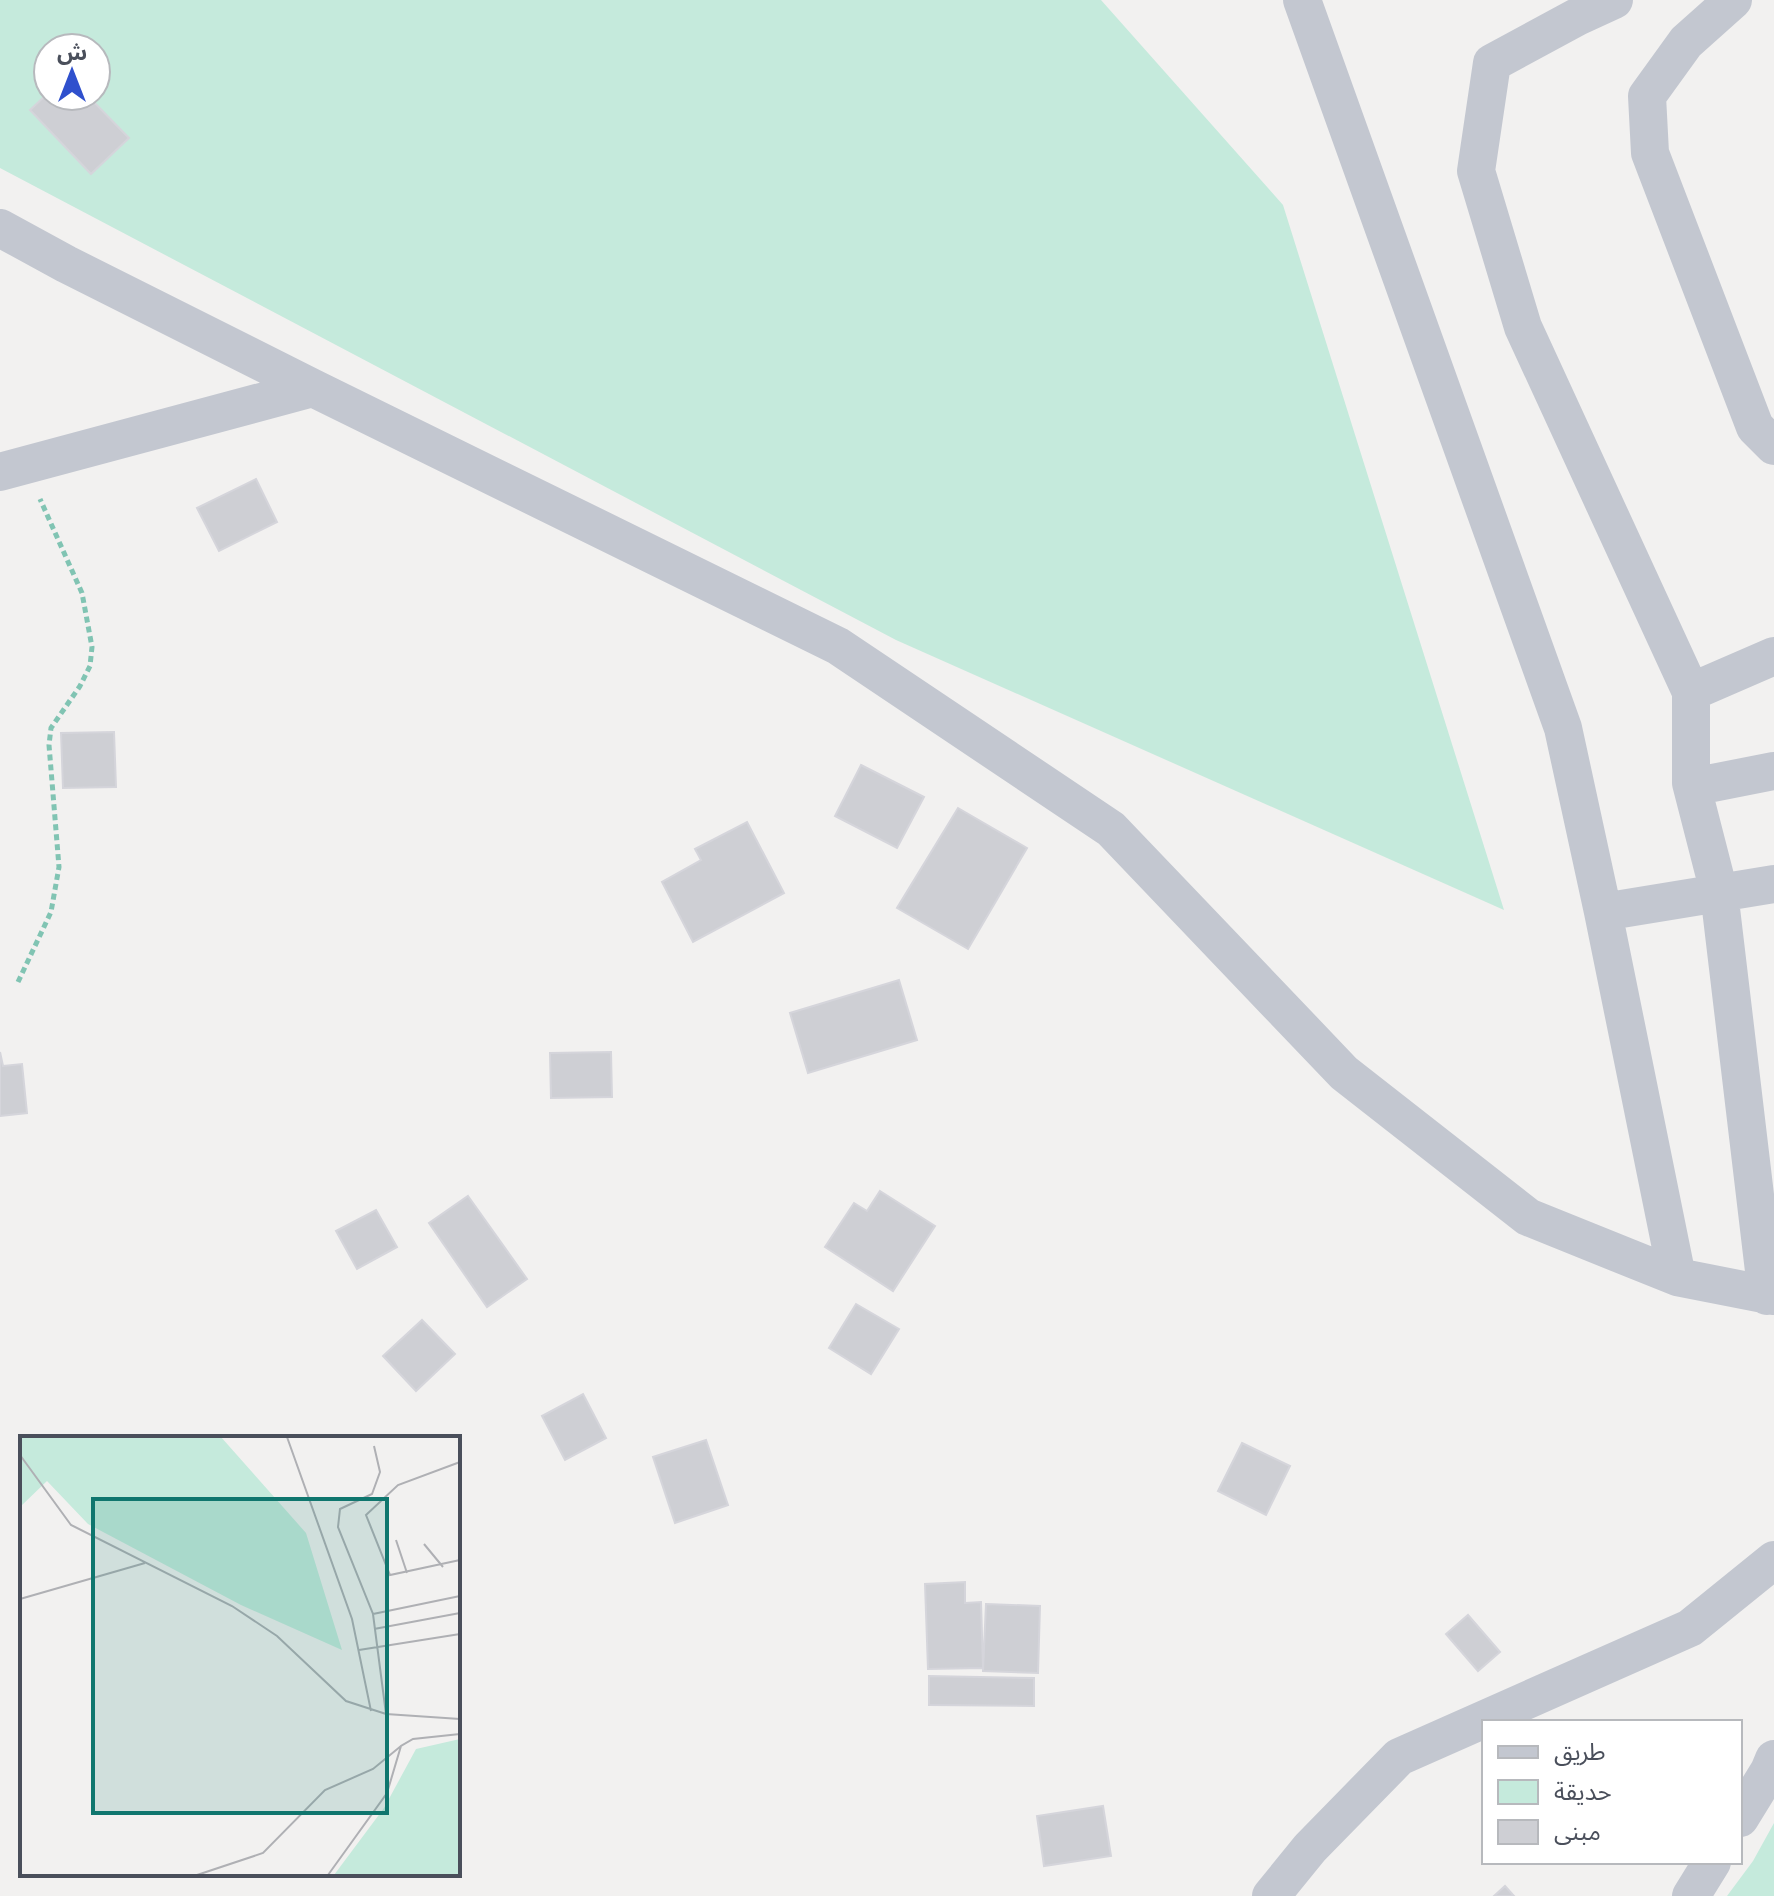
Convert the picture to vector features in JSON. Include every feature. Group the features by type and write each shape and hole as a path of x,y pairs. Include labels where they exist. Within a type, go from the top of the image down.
{"street":[{"path":"1302,0 1563,728 1677,1277"},
{"path":"0,228 313,388 838,646 1111,829 1344,1073 1528,1217 1677,1277 1771,1296 1719,892 1692,787 1691,692 1523,327 1476,171 1492,63 1614,0"},
{"path":"1733,0 1686,42 1647,96 1650,153 1755,427 1774,446"},
{"path":"12,469 313,388"},
{"path":"1691,692 1774,656"},
{"path":"1692,787 1774,771"},
{"path":"1603,912 1774,884"},
{"path":"1482,1720 1690,1628 1774,1560"},
{"path":"1271,1896 1310,1848 1399,1757 1482,1720"},
{"path":"1742,1815 1774,1759"},
{"path":"1691,1896 1711,1864"}],"path":[{"path":"12,469 82,593 92,647 90,666 80,686 51,728 49,745 59,867 51,912 18,982"}],"green space":[{"path":"0,0 1101,0 1283,205 1504,910 896,640 0,168"},
{"path":"1774,1823 1774,1896 1727,1896 1753,1861"}],"building":[{"path":"30,110 104,112 129,138 91,174"},
{"path":"256,479 277,522 219,551 197,508"},
{"path":"114,732 116,787 63,788 61,733"},
{"path":"861,765 924,797 897,848 835,816"},
{"path":"958,808 1027,848 968,949 897,908"},
{"path":"747,822 784,893 693,942 662,882 701,860 695,849"},
{"path":"899,980 917,1040 808,1073 790,1013"},
{"path":"0,1052 3,1066 22,1064 27,1113 0,1116"},
{"path":"611,1052 612,1097 551,1098 550,1053"},
{"path":"880,1191 935,1226 893,1291 825,1247 854,1203 867,1211"},
{"path":"468,1196 527,1279 487,1307 429,1223"},
{"path":"376,1210 397,1247 357,1269 336,1231"},
{"path":"856,1304 899,1329 871,1374 829,1348"},
{"path":"422,1320 455,1354 416,1391 383,1356"},
{"path":"583,1394 606,1438 565,1460 542,1416"},
{"path":"706,1440 728,1505 675,1523 653,1457"},
{"path":"1242,1443 1290,1466 1266,1515 1218,1491"},
{"path":"965,1582 965,1603 981,1602 983,1668 928,1669 925,1584"},
{"path":"986,1604 1040,1606 1038,1673 983,1671"},
{"path":"1468,1615 1500,1652 1478,1671 1446,1634"},
{"path":"929,1676 1034,1678 1034,1706 929,1705"},
{"path":"1103,1806 1111,1856 1044,1866 1037,1816"},
{"path":"1505,1886 1514,1896 1494,1896"}]}
